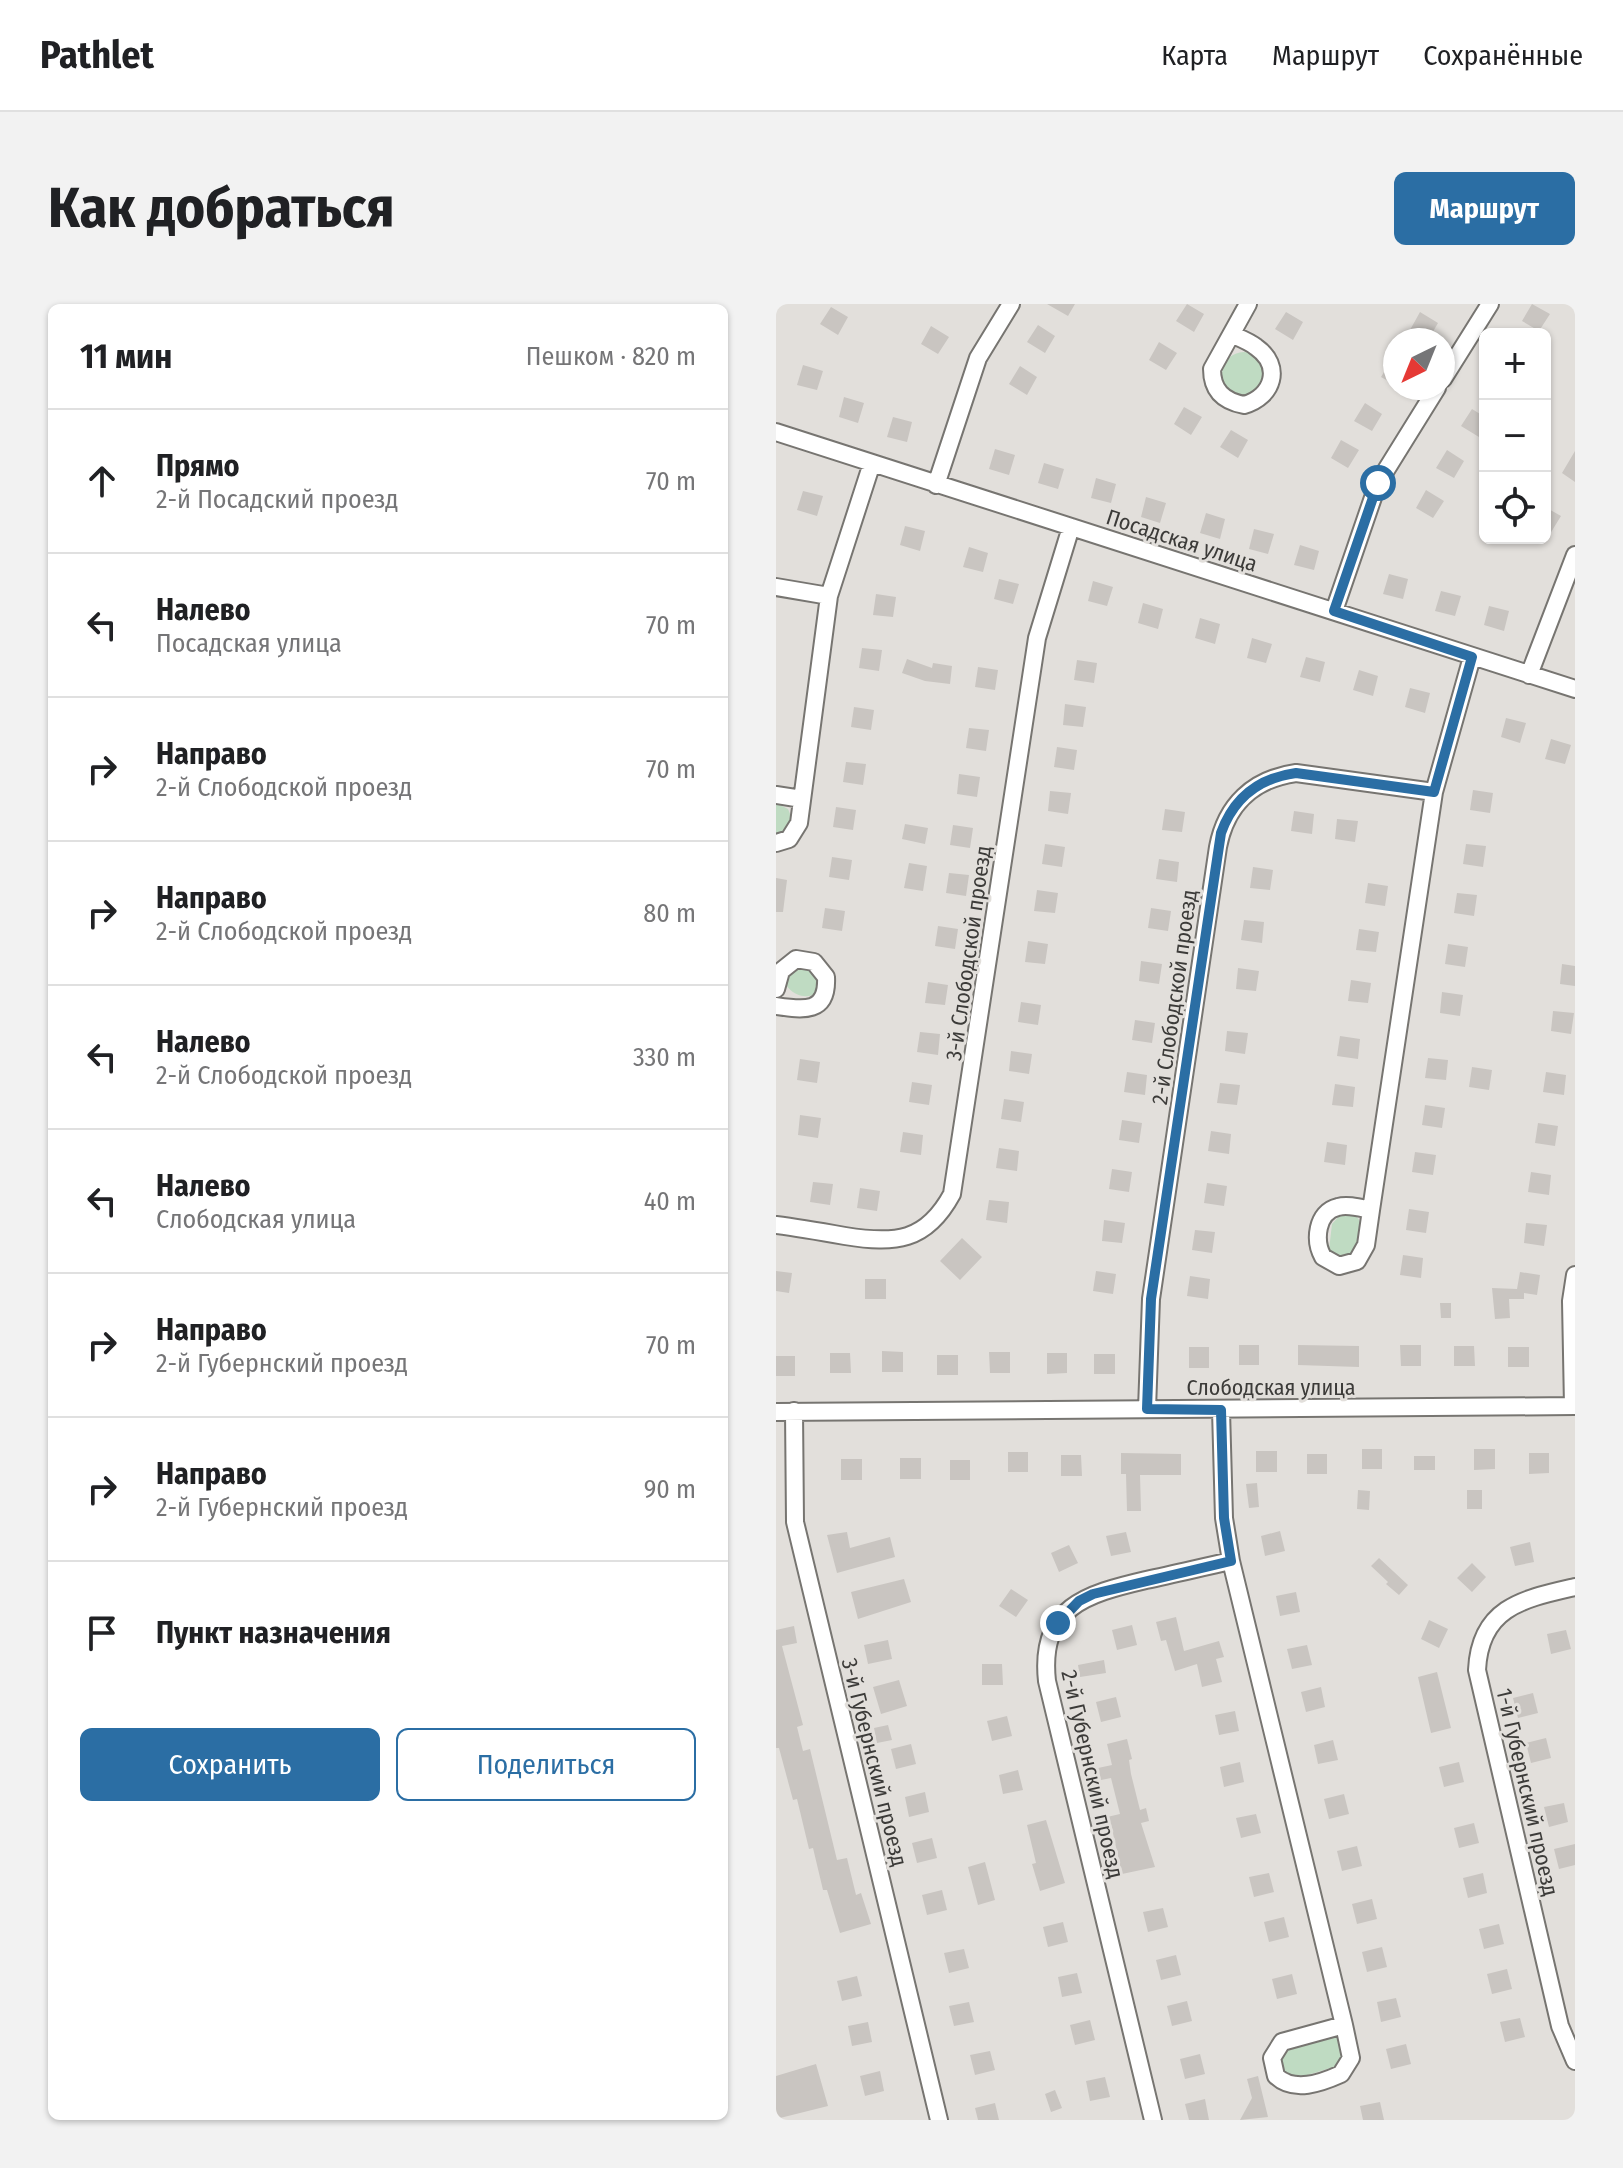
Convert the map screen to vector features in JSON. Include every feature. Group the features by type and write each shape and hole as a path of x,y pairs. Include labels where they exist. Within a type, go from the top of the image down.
{"street":[{"path":"936,485 978,358 1011,304"},
{"path":"1233,335 1256,347 1268,359 1272,370 1271,383 1264,396 1244,405 1223,398 1212,380 1212,369 1248,304"},
{"path":"1455,360 1490,304"},
{"path":"1334,611 1378,483 1430,400"},
{"name":"Посадская улица","path":"776,432 1575,689"},
{"path":"776,843 789,839 796,832 829,596 872,463"},
{"name":"3-й Слободской проезд","path":"776,1225 875,1241 895,1240 913,1235 930,1225 943,1211 952,1194 1037,638 1071,527"},
{"path":"1529,675 1575,555"},
{"path":"776,587 829,596"},
{"path":"1371,1210 1434,792 1472,657"},
{"name":"2-й Слободской проезд","path":"1147,1409 1151,1299 1218,847 1226,819 1243,795 1255,786 1296,773 1434,792"},
{"path":"776,795 802,799"},
{"path":"776,989 781,971 796,959 814,962 826,977 823,998 817,1005 799,1010 776,1006"},
{"path":"1574,1406 1571,1301 1575,1275"},
{"name":"Слободская улица","path":"776,1412 1574,1406"},
{"path":"1221,1410 1224,1518 1231,1561 1344,2025 1351,2058 1341,2074 1292,2086 1276,2076 1272,2058 1282,2042 1344,2025"},
{"name":"3-й Губернский проезд","path":"794,1411 795,1522 939,2120"},
{"name":"2-й Губернский проезд","path":"1153,2120 1047,1681 1046,1651 1051,1636 1067,1611 1093,1594 1231,1561"},
{"name":"1-й Губернский проезд","path":"1575,1587 1520,1601 1497,1617 1481,1642 1477,1670 1560,2026 1575,2061"}],"green space":[{"path":"1244,352 1260,358 1266,374 1260,390 1244,396 1228,390 1222,374 1228,358"},
{"path":"776,803 788,809 792,819 784,833 776,835"},
{"path":"807,965 822,974 819,992 805,996 786,985 789,969"},
{"path":"1342,1213 1351,1214 1360,1221 1361,1234 1356,1257 1334,1258 1329,1250 1332,1224"},
{"path":"1330,2034 1342,2039 1348,2049 1340,2065 1298,2078 1283,2076 1278,2057 1286,2048"}],"building":[{"path":"1047,304 1075,304 1068,316"},
{"path":"1187,304 1204,314 1194,332 1176,321"},
{"path":"1532,304 1550,314 1541,328 1534,328 1522,321"},
{"path":"831,307 848,317 838,335 820,324"},
{"path":"1286,312 1303,322 1293,340 1275,329"},
{"path":"1420,312 1438,323 1435,328 1411,328"},
{"path":"1038,325 1055,336 1045,353 1027,342"},
{"path":"931,326 949,337 938,354 921,344"},
{"path":"1159,342 1177,353 1166,370 1149,360"},
{"path":"803,365 823,371 817,390 797,385"},
{"path":"1020,366 1037,377 1027,395 1009,384"},
{"path":"844,397 864,403 858,423 839,417"},
{"path":"1365,403 1382,414 1372,431 1354,421"},
{"path":"1184,407 1202,417 1191,435 1174,424"},
{"path":"1472,409 1479,413 1479,437 1461,426"},
{"path":"893,417 912,422 907,442 887,437"},
{"path":"1231,430 1248,440 1238,458 1220,447"},
{"path":"1341,440 1359,450 1348,468 1331,458"},
{"path":"995,449 1015,455 1009,475 989,469"},
{"path":"1447,450 1464,461 1454,478 1436,468"},
{"path":"1575,451 1575,482 1562,473"},
{"path":"1044,463 1064,469 1058,489 1038,483"},
{"path":"1096,478 1116,484 1111,503 1091,498"},
{"path":"1426,490 1444,501 1433,518 1416,508"},
{"path":"803,491 823,496 817,516 797,510"},
{"path":"1146,497 1166,503 1160,523 1141,517"},
{"path":"1551,510 1561,516 1551,532"},
{"path":"1206,513 1225,519 1220,539 1200,533"},
{"path":"905,526 925,531 920,551 900,545"},
{"path":"1254,529 1274,534 1268,554 1249,549"},
{"path":"1300,545 1319,551 1314,570 1294,565"},
{"path":"969,547 988,553 983,572 963,567"},
{"path":"1389,574 1408,579 1403,599 1383,594"},
{"path":"999,579 1019,584 1013,604 994,599"},
{"path":"1093,581 1113,587 1107,606 1088,601"},
{"path":"1441,591 1461,596 1455,616 1435,611"},
{"path":"876,594 896,597 893,617 873,615"},
{"path":"1143,603 1163,609 1158,629 1138,623"},
{"path":"1489,606 1509,611 1504,631 1484,625"},
{"path":"1200,618 1220,624 1215,644 1195,638"},
{"path":"1252,638 1272,644 1266,663 1247,658"},
{"path":"862,648 882,650 879,671 859,668"},
{"path":"1306,657 1325,662 1320,682 1300,677"},
{"path":"907,659 932,668 933,663 952,666 950,684 925,681 902,673"},
{"path":"1077,660 1097,663 1094,683 1074,680"},
{"path":"978,667 998,670 995,690 975,687"},
{"path":"1359,670 1378,676 1373,696 1353,690"},
{"path":"1410,688 1430,693 1425,713 1405,707"},
{"path":"1065,704 1086,707 1083,727 1063,725"},
{"path":"854,707 874,710 871,730 851,727"},
{"path":"1506,718 1526,723 1520,743 1501,737"},
{"path":"969,728 989,730 986,751 966,748"},
{"path":"1551,739 1571,745 1565,764 1545,759"},
{"path":"1057,747 1077,750 1074,770 1054,767"},
{"path":"846,762 866,764 863,785 843,782"},
{"path":"959,774 980,777 977,797 957,794"},
{"path":"1473,790 1493,793 1490,813 1470,810"},
{"path":"1050,791 1071,793 1068,814 1048,811"},
{"path":"836,807 856,810 853,830 833,827"},
{"path":"1165,809 1185,812 1182,832 1162,830"},
{"path":"1294,811 1314,814 1312,834 1291,831"},
{"path":"1337,819 1358,821 1355,842 1335,839"},
{"path":"905,824 928,828 925,844 902,839"},
{"path":"953,825 973,828 970,848 950,845"},
{"path":"1045,844 1065,847 1062,867 1042,864"},
{"path":"1466,844 1486,846 1483,867 1463,864"},
{"path":"832,857 852,860 849,880 829,877"},
{"path":"1159,859 1179,862 1177,882 1156,879"},
{"path":"909,863 927,866 923,891 904,888"},
{"path":"1253,867 1273,870 1270,890 1250,888"},
{"path":"949,873 969,875 966,896 946,893"},
{"path":"776,878 787,880 783,912 776,912"},
{"path":"1368,883 1388,886 1385,906 1365,903"},
{"path":"1037,890 1058,893 1055,913 1034,911"},
{"path":"1457,893 1477,895 1474,916 1454,913"},
{"path":"825,908 845,911 842,931 822,928"},
{"path":"1151,908 1171,911 1168,931 1148,928"},
{"path":"1244,920 1264,922 1262,943 1241,940"},
{"path":"938,926 958,929 955,949 935,946"},
{"path":"1359,929 1379,932 1376,952 1356,950"},
{"path":"1028,941 1048,944 1045,964 1025,962"},
{"path":"1448,944 1468,947 1465,967 1445,964"},
{"path":"1141,961 1162,964 1159,984 1139,981"},
{"path":"1562,964 1575,966 1575,986 1560,984"},
{"path":"1238,968 1259,971 1256,991 1236,989"},
{"path":"1351,980 1371,983 1368,1003 1348,1001"},
{"path":"928,982 948,985 945,1005 925,1003"},
{"path":"1442,992 1463,995 1460,1016 1440,1013"},
{"path":"1021,1002 1041,1005 1038,1025 1018,1022"},
{"path":"1553,1011 1574,1013 1571,1034 1551,1031"},
{"path":"1135,1020 1155,1023 1152,1043 1132,1040"},
{"path":"1227,1031 1248,1033 1245,1054 1225,1051"},
{"path":"920,1032 940,1034 938,1055 917,1052"},
{"path":"1340,1036 1360,1039 1358,1059 1337,1056"},
{"path":"1011,1051 1032,1054 1029,1074 1009,1071"},
{"path":"1428,1058 1448,1060 1446,1080 1425,1078"},
{"path":"800,1059 820,1062 817,1083 797,1080"},
{"path":"1472,1067 1492,1070 1489,1090 1469,1087"},
{"path":"1127,1072 1147,1075 1145,1095 1124,1092"},
{"path":"1546,1072 1566,1075 1564,1095 1543,1092"},
{"path":"912,1082 932,1085 929,1105 909,1102"},
{"path":"1220,1083 1240,1085 1237,1105 1217,1103"},
{"path":"1335,1084 1355,1087 1353,1107 1332,1105"},
{"path":"1004,1099 1024,1102 1021,1122 1001,1119"},
{"path":"1425,1105 1445,1108 1442,1128 1422,1125"},
{"path":"800,1115 821,1118 818,1138 798,1135"},
{"path":"1122,1120 1142,1123 1139,1143 1119,1140"},
{"path":"1538,1123 1558,1126 1555,1146 1535,1143"},
{"path":"1211,1131 1231,1134 1229,1154 1208,1151"},
{"path":"903,1132 923,1135 921,1155 900,1152"},
{"path":"1327,1142 1347,1145 1345,1165 1324,1162"},
{"path":"999,1148 1019,1151 1017,1171 996,1168"},
{"path":"1415,1152 1436,1155 1433,1175 1412,1172"},
{"path":"1112,1169 1132,1172 1129,1192 1109,1189"},
{"path":"1531,1172 1551,1175 1549,1195 1528,1192"},
{"path":"813,1182 833,1184 830,1205 810,1202"},
{"path":"1207,1183 1227,1186 1224,1206 1204,1203"},
{"path":"860,1188 880,1191 877,1211 857,1208"},
{"path":"989,1200 1009,1202 1007,1223 986,1220"},
{"path":"1409,1209 1429,1212 1426,1233 1406,1230"},
{"path":"1104,1220 1125,1223 1122,1243 1102,1241"},
{"path":"1526,1223 1547,1225 1544,1246 1524,1243"},
{"path":"1195,1230 1215,1232 1212,1253 1192,1250"},
{"path":"962,1238 982,1257 960,1280 940,1261"},
{"path":"1403,1255 1423,1258 1421,1278 1400,1275"},
{"path":"776,1271 792,1273 789,1293 776,1291"},
{"path":"1096,1271 1116,1274 1113,1294 1093,1291"},
{"path":"1520,1272 1540,1275 1537,1295 1524,1293 1524,1299 1509,1299 1510,1318 1495,1319 1492,1288 1517,1289"},
{"path":"1190,1276 1210,1279 1208,1299 1187,1296"},
{"path":"865,1279 886,1279 886,1299 865,1299"},
{"path":"1440,1303 1451,1303 1451,1318 1441,1318"},
{"path":"1239,1345 1259,1345 1259,1365 1239,1365"},
{"path":"1298,1345 1359,1346 1359,1367 1298,1365"},
{"path":"1400,1345 1421,1345 1421,1366 1401,1366"},
{"path":"1454,1346 1474,1346 1475,1366 1454,1366"},
{"path":"1189,1347 1209,1347 1209,1368 1189,1368"},
{"path":"1508,1347 1529,1347 1529,1367 1508,1367"},
{"path":"882,1351 903,1352 903,1372 882,1372"},
{"path":"989,1352 1010,1352 1010,1373 990,1373"},
{"path":"830,1353 850,1353 851,1373 830,1373"},
{"path":"1047,1353 1067,1353 1067,1373 1047,1374"},
{"path":"1094,1354 1115,1354 1115,1374 1094,1374"},
{"path":"937,1355 958,1355 958,1375 937,1375"},
{"path":"776,1356 795,1356 795,1376 776,1376"},
{"path":"1362,1449 1382,1449 1382,1469 1362,1469"},
{"path":"1474,1449 1495,1449 1495,1469 1474,1470"},
{"path":"1256,1451 1277,1451 1277,1472 1256,1472"},
{"path":"1008,1452 1028,1452 1028,1472 1008,1472"},
{"path":"1121,1453 1181,1454 1181,1475 1140,1475 1141,1511 1127,1511 1126,1474 1121,1474"},
{"path":"1529,1453 1549,1453 1549,1473 1529,1474"},
{"path":"1307,1454 1327,1454 1327,1474 1307,1474"},
{"path":"1061,1455 1081,1455 1082,1476 1061,1476"},
{"path":"1414,1456 1435,1456 1435,1470 1414,1470"},
{"path":"900,1458 921,1458 921,1479 900,1479"},
{"path":"841,1459 862,1459 862,1480 841,1480"},
{"path":"950,1460 970,1460 970,1480 950,1480"},
{"path":"1257,1483 1259,1507 1249,1508 1246,1484"},
{"path":"1358,1490 1370,1491 1369,1510 1357,1509"},
{"path":"1467,1490 1482,1490 1482,1509 1467,1509"},
{"path":"1280,1531 1285,1551 1265,1556 1261,1536"},
{"path":"847,1532 850,1548 890,1537 895,1557 837,1573 827,1535"},
{"path":"1126,1532 1131,1552 1111,1556 1106,1536"},
{"path":"1530,1542 1534,1562 1515,1566 1510,1547"},
{"path":"1069,1545 1078,1563 1059,1572 1051,1553"},
{"path":"1379,1558 1408,1585 1399,1595 1371,1566"},
{"path":"1472,1563 1486,1577 1472,1592 1457,1578"},
{"path":"904,1579 911,1602 858,1619 851,1592"},
{"path":"1011,1589 1028,1600 1016,1617 999,1606"},
{"path":"1296,1592 1300,1612 1280,1616 1276,1596"},
{"path":"1176,1617 1184,1651 1219,1641 1224,1657 1216,1659 1222,1682 1202,1687 1197,1664 1175,1671 1166,1640 1161,1641 1156,1622"},
{"path":"1429,1620 1448,1629 1439,1648 1421,1639"},
{"path":"1132,1625 1137,1645 1117,1650 1112,1630"},
{"path":"794,1626 797,1643 782,1646 803,1725 797,1727 803,1751 810,1749 837,1860 847,1858 856,1895 861,1893 871,1924 840,1933 827,1890 823,1890 813,1848 809,1849 797,1799 793,1800 779,1748 776,1748 776,1630"},
{"path":"1566,1630 1571,1649 1551,1654 1547,1634"},
{"path":"888,1640 892,1659 868,1664 864,1645"},
{"path":"1307,1645 1312,1665 1292,1669 1287,1649"},
{"path":"1104,1660 1106,1673 1080,1677 1078,1665"},
{"path":"982,1664 1002,1664 1003,1685 982,1685"},
{"path":"1437,1672 1451,1728 1431,1733 1418,1677"},
{"path":"899,1680 907,1706 881,1714 873,1687"},
{"path":"1321,1687 1325,1707 1306,1712 1301,1692"},
{"path":"1533,1693 1538,1713 1518,1718 1513,1698"},
{"path":"1116,1697 1121,1717 1101,1722 1096,1702"},
{"path":"1235,1711 1239,1731 1219,1735 1215,1715"},
{"path":"1007,1716 1012,1736 992,1741 987,1721"},
{"path":"888,1725 892,1740 877,1743 874,1728"},
{"path":"1546,1738 1551,1758 1531,1763 1526,1743"},
{"path":"1127,1739 1140,1810 1146,1808 1149,1821 1141,1823 1155,1867 1122,1874 1107,1817 1120,1814 1111,1778 1101,1780 1098,1768 1112,1765 1107,1744"},
{"path":"1333,1740 1338,1760 1318,1764 1314,1745"},
{"path":"911,1744 916,1764 896,1769 891,1749"},
{"path":"1240,1762 1244,1782 1224,1787 1220,1767"},
{"path":"1459,1762 1464,1782 1444,1787 1439,1767"},
{"path":"1018,1770 1023,1790 1003,1794 999,1775"},
{"path":"925,1792 929,1812 909,1817 905,1797"},
{"path":"1344,1794 1349,1814 1329,1819 1324,1799"},
{"path":"1564,1803 1568,1822 1549,1827 1544,1807"},
{"path":"1256,1814 1261,1833 1241,1838 1236,1818"},
{"path":"1046,1820 1065,1883 1040,1891 1032,1864 1036,1863 1027,1825"},
{"path":"1474,1823 1479,1843 1459,1848 1454,1828"},
{"path":"932,1838 937,1858 917,1863 912,1843"},
{"path":"1575,1844 1575,1865 1559,1869 1554,1849"},
{"path":"1357,1846 1362,1866 1342,1871 1337,1851"},
{"path":"985,1862 995,1900 978,1905 968,1867"},
{"path":"1269,1873 1274,1892 1254,1897 1249,1877"},
{"path":"1483,1873 1487,1893 1468,1898 1463,1878"},
{"path":"942,1890 947,1910 927,1915 922,1895"},
{"path":"1372,1899 1377,1919 1357,1924 1352,1904"},
{"path":"1163,1908 1168,1927 1148,1932 1143,1912"},
{"path":"1284,1917 1289,1937 1269,1942 1264,1922"},
{"path":"1063,1922 1068,1942 1048,1947 1043,1927"},
{"path":"1499,1924 1504,1944 1484,1949 1479,1929"},
{"path":"1382,1947 1387,1967 1367,1972 1362,1952"},
{"path":"964,1949 969,1968 949,1973 944,1953"},
{"path":"1176,1955 1181,1975 1161,1980 1156,1960"},
{"path":"1507,1969 1512,1989 1492,1994 1487,1974"},
{"path":"1077,1973 1082,1993 1062,1997 1058,1977"},
{"path":"1292,1974 1297,1994 1277,1999 1272,1979"},
{"path":"857,1976 862,1996 842,2001 837,1981"},
{"path":"1396,1998 1401,2017 1381,2022 1377,2002"},
{"path":"1187,2001 1192,2021 1172,2026 1167,2006"},
{"path":"969,2002 974,2022 954,2026 949,2006"},
{"path":"1520,2018 1525,2037 1505,2042 1500,2022"},
{"path":"1090,2020 1095,2040 1075,2045 1070,2025"},
{"path":"868,2022 872,2042 852,2046 848,2026"},
{"path":"1406,2044 1411,2064 1391,2069 1386,2049"},
{"path":"990,2051 995,2070 975,2075 970,2055"},
{"path":"1200,2054 1205,2074 1185,2079 1180,2059"},
{"path":"816,2064 828,2106 776,2119 776,2076"},
{"path":"880,2071 884,2091 865,2096 860,2076"},
{"path":"1258,2076 1268,2117 1240,2120 1252,2098 1247,2079"},
{"path":"1105,2077 1110,2097 1090,2101 1086,2081"},
{"path":"1055,2090 1062,2108 1051,2112 1045,2094"},
{"path":"1205,2099 1209,2120 1189,2120 1185,2104"},
{"path":"1380,2102 1384,2120 1363,2120 1360,2106"},
{"path":"995,2103 999,2120 978,2120 975,2108"}],"route":[{"path":"1058,1623 1079,1601 1093,1594 1231,1561 1224,1518 1221,1410 1147,1409 1151,1299 1221,833 1226,819 1243,795 1268,779 1282,775 1296,773 1434,792 1472,657 1334,611 1378,483"}]}
